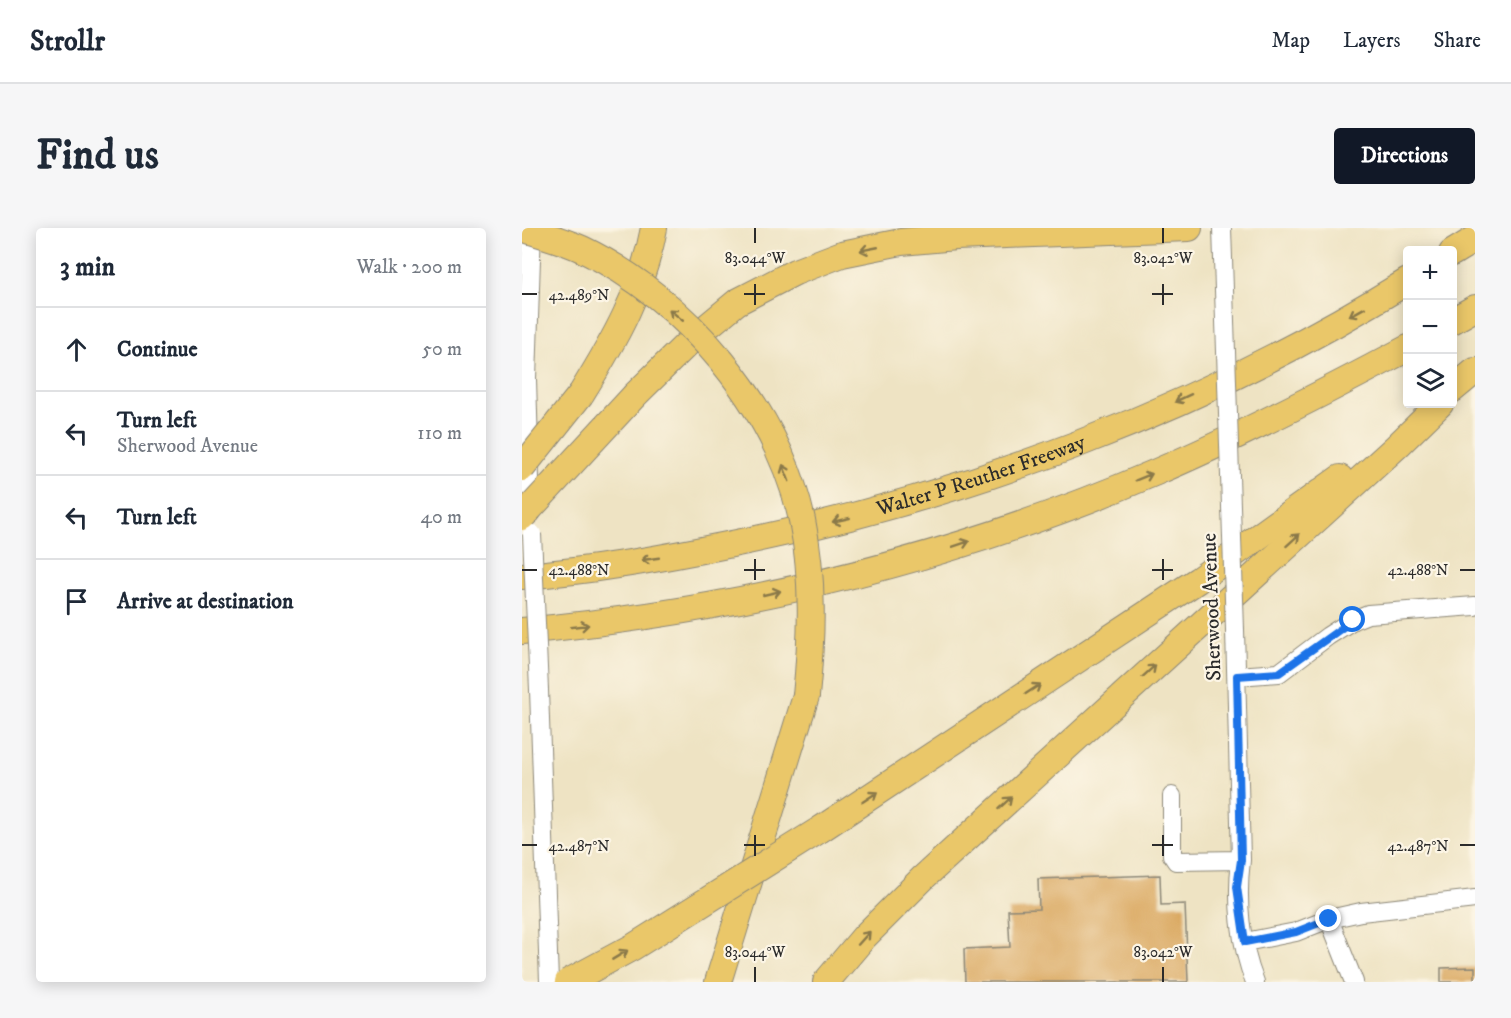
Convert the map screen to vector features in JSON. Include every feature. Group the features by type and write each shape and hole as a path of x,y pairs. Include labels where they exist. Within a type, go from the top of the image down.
{"highway":[{"path":"522,228 582,250 645,289 703,338 730,370 769,431 801,519 811,579 812,643 806,696 718,982"},
{"path":"522,468 581,394 618,334 633,299 654,228"},
{"path":"527,525 635,395 691,340 737,302 795,272 842,254 901,242 956,237 1189,228"},
{"path":"1457,250 1475,239"},
{"name":"Walter P Reuther Freeway","path":"522,576 669,557 777,535 854,517 1040,458 1148,415 1285,351 1403,284"},
{"path":"1457,318 1475,308"},
{"path":"522,631 628,620 766,595 943,550 1011,528 1152,474 1271,420 1403,350"},
{"path":"1457,387 1475,371"},
{"path":"568,982 633,947 821,829 1198,580 1329,486 1430,408"},
{"path":"826,982 864,937 924,877 1397,446 1435,408"}],"street":[{"path":"532,228 527,379 527,525 539,690 549,982"},
{"name":"Sherwood Avenue","path":"1222,228 1237,676 1241,860 1237,887 1245,942 1255,982"},
{"path":"1237,676 1279,673 1328,636 1353,620 1368,614 1475,606"},
{"path":"1172,796 1172,855 1176,861 1241,860"},
{"path":"1245,942 1296,932 1329,919 1361,912 1475,899"},
{"path":"1329,919 1354,982"}],"building":[{"path":"1160,875 1161,905 1185,904 1188,982 965,982 964,949 1010,947 1008,910 1039,909 1038,879"},
{"path":"1475,967 1475,982 1441,982 1441,968"}],"route":[{"path":"1329,919 1296,932 1245,942 1237,887 1241,860 1237,676 1279,673 1353,620"}]}
